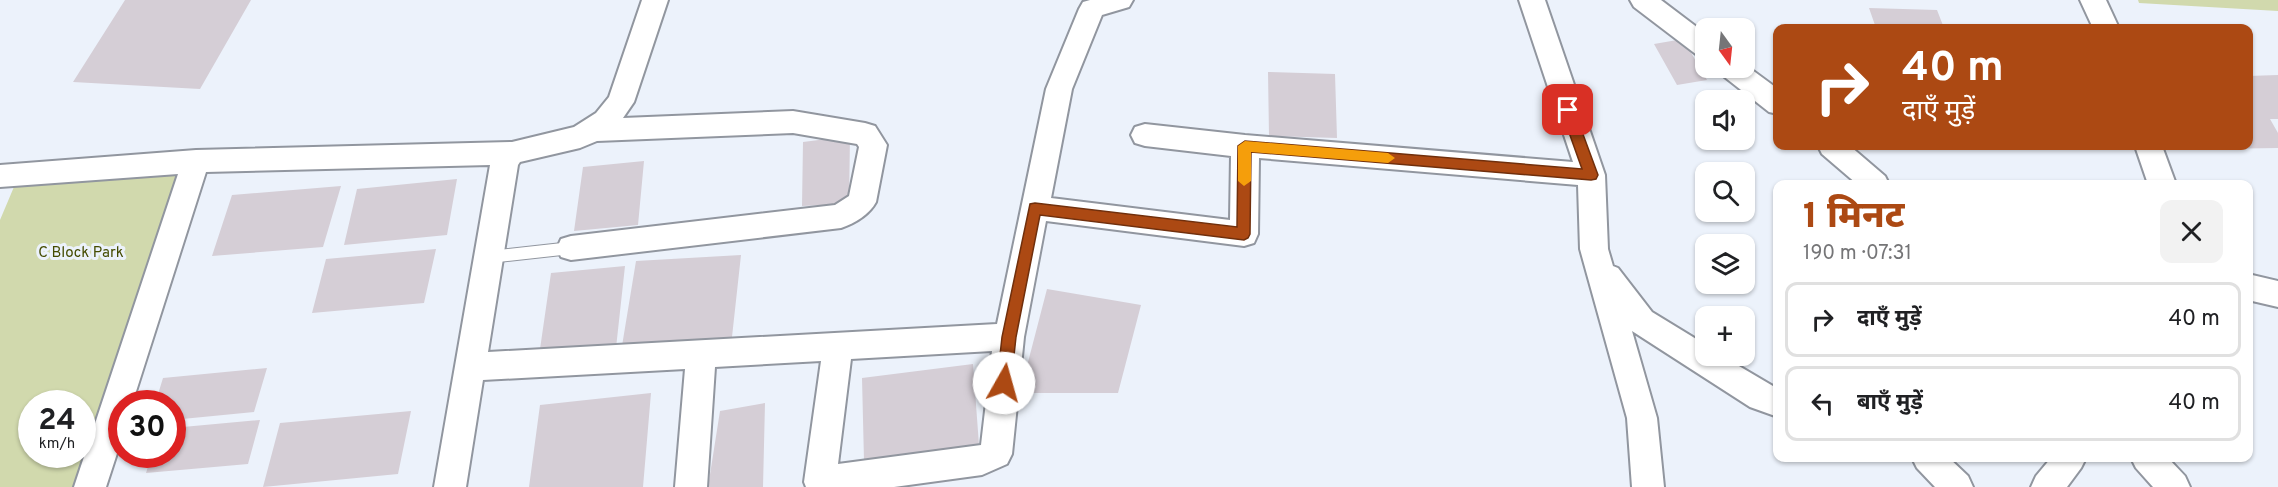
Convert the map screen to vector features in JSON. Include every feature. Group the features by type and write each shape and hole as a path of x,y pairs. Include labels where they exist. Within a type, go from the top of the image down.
{"street":[{"path":"594,130 621,102 655,0"},
{"path":"838,347 820,485 982,460 996,454 1009,337 1059,89 1092,9 1120,0"},
{"path":"1532,0 1591,175 1594,249 1642,418 1648,487"},
{"path":"1643,0 1695,40"},
{"path":"2093,0 2104,24"},
{"path":"1744,78 1773,100"},
{"path":"0,176 196,161 512,153 564,141 594,130 794,122 865,134 873,145 862,202 841,216 571,248"},
{"path":"1146,135 1245,146 1591,175"},
{"path":"1035,208 1244,234 1245,146"},
{"path":"1837,150 1870,180"},
{"path":"2150,150 2161,180"},
{"path":"450,487 505,160 512,153"},
{"path":"90,487 196,161"},
{"path":"1599,266 1642,321 1761,397 1773,401"},
{"path":"2253,288 2278,294"},
{"path":"470,367 1009,337"},
{"path":"691,487 701,355"},
{"path":"1932,462 1957,487"},
{"path":"2047,487 2067,462"},
{"path":"2151,462 2174,487"}],"lane":[{"path":"489,257 571,248"}],"green space":[{"path":"2138,0 2278,0 2278,11 2139,3"},
{"name":"C Block Park","path":"196,161 122,390 108,390 108,432 90,487 0,487 0,220 19,175"}],"building":[{"path":"125,0 251,0 200,89 73,82"},
{"path":"1869,8 1937,10 1942,24 1875,24"},
{"path":"1683,39 1695,60 1695,78 1707,80 1677,85 1654,44"},
{"path":"1268,72 1335,74 1337,138 1269,136"},
{"path":"2278,75 2278,119 2270,119 2278,133 2278,148 2253,148 2253,76"},
{"path":"850,136 849,204 802,206 803,142"},
{"path":"644,161 638,225 574,231 583,167"},
{"path":"457,179 447,235 344,245 357,189"},
{"path":"341,186 323,247 212,256 232,195"},
{"path":"436,249 424,303 312,313 326,259"},
{"path":"741,255 731,346 621,352 636,261"},
{"path":"625,266 616,348 539,356 551,273"},
{"path":"1047,289 1141,305 1118,393 1020,393"},
{"path":"973,364 979,445 864,461 862,378"},
{"path":"267,368 254,412 186,419 186,390 159,390 163,378"},
{"path":"651,393 643,487 529,487 540,405"},
{"path":"765,403 763,487 708,487 720,411"},
{"path":"411,411 398,474 263,487 280,423"},
{"path":"260,420 248,464 146,473 148,468 186,468 186,427"}],"slow traffic":[{"path":"1244,181 1245,146 1388,158"}],"route":[{"path":"1004,383 1009,337 1035,208 1244,234 1245,146 1591,175 1568,110"}]}
